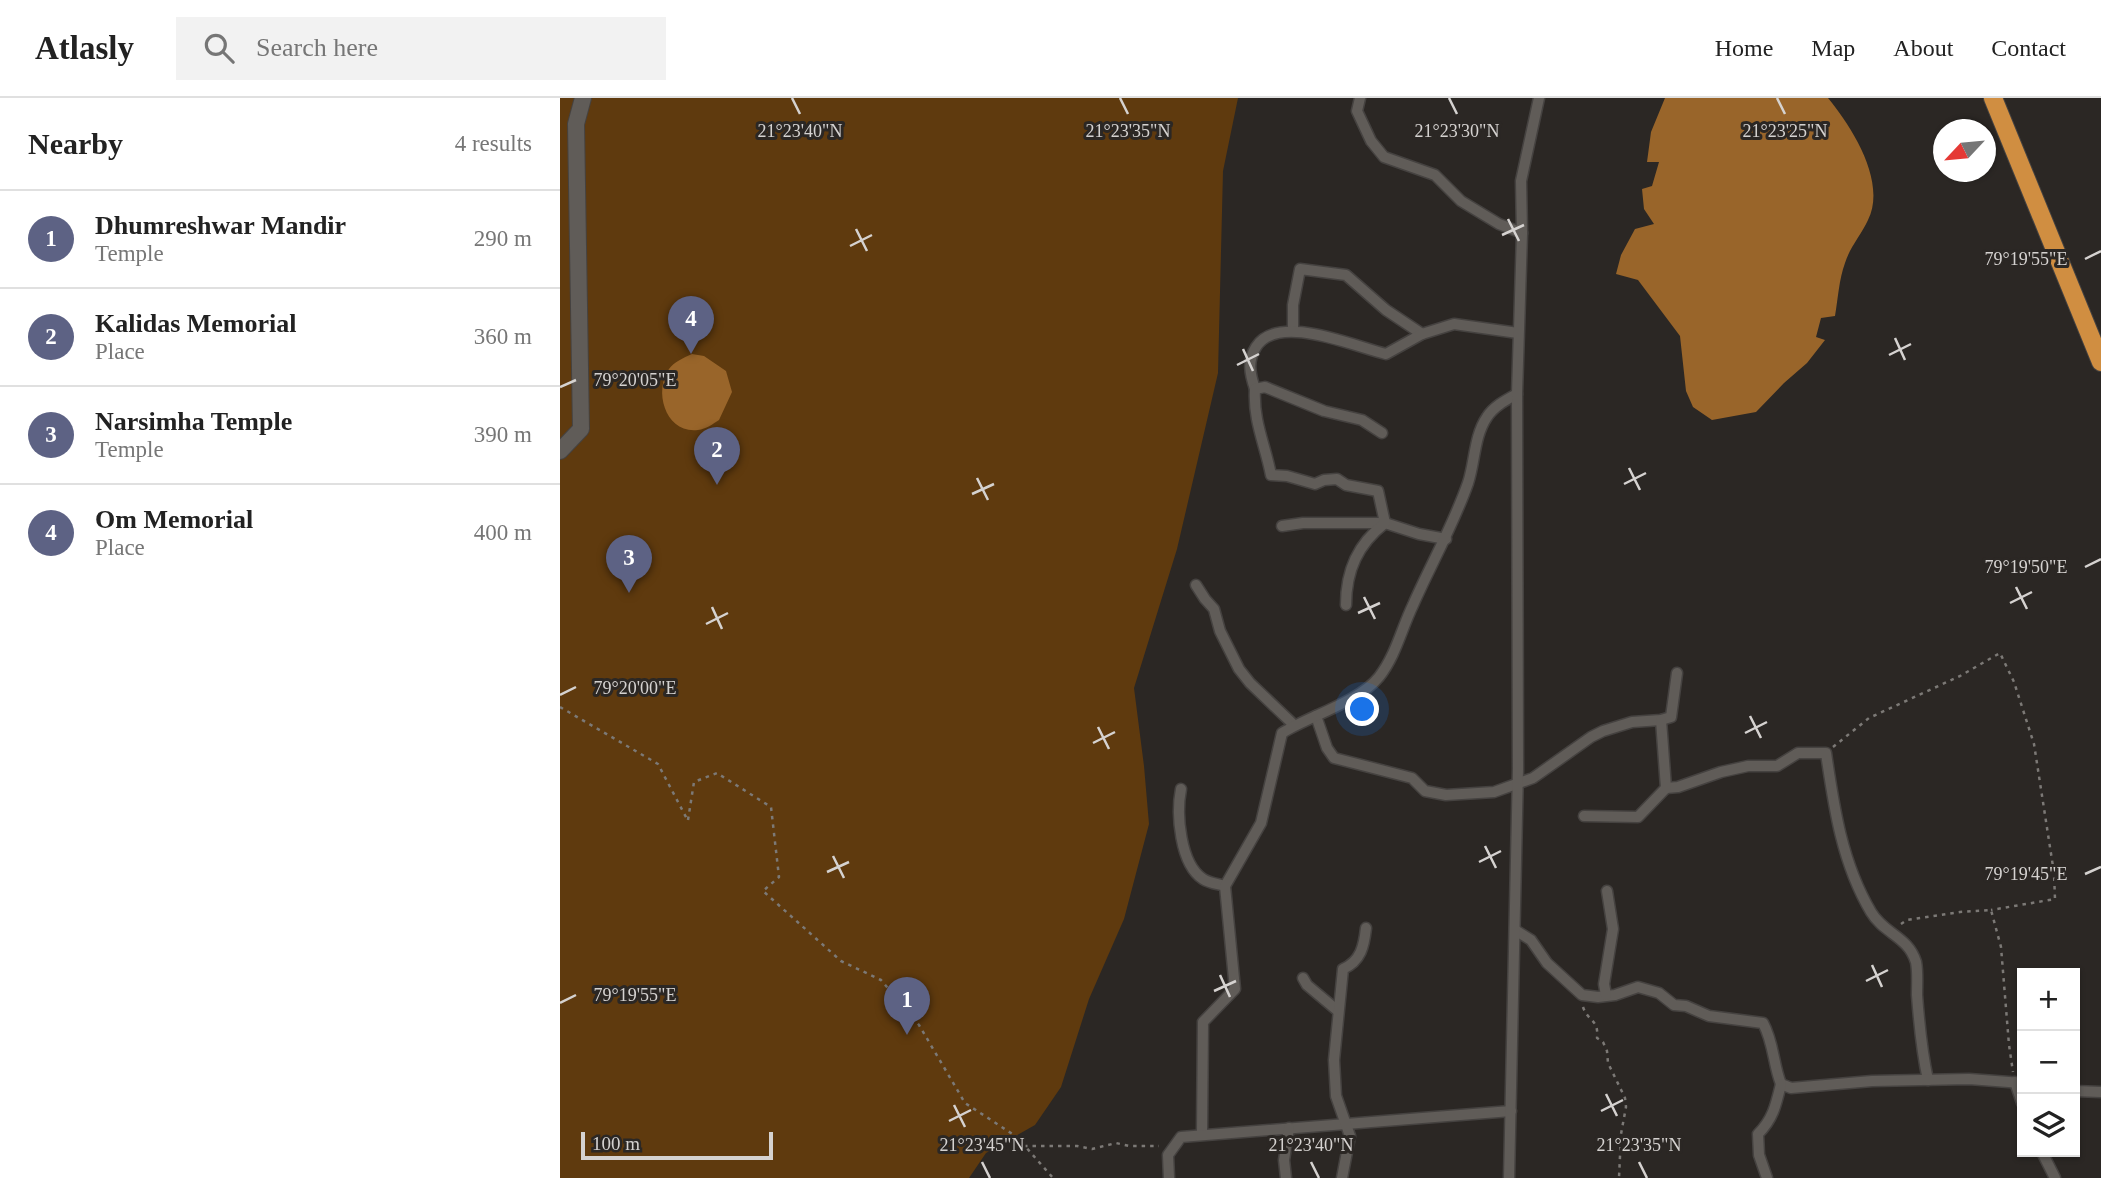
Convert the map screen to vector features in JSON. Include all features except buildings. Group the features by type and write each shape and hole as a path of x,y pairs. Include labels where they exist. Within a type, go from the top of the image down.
{"highway":[{"path":"1993,98 2101,362"}],"main road":[{"path":"560,451 581,429 576,124 583,98"}],"street":[{"path":"1360,98 1357,111 1371,141 1384,157 1434,175 1461,201 1499,224 1522,233"},
{"path":"1509,1178 1518,783 1517,394 1521,181 1539,98"},
{"path":"1293,331 1293,305 1300,269 1346,275 1386,310 1422,334"},
{"path":"1385,523 1378,491 1346,485 1337,479 1315,484 1287,476 1270,475 1262,436 1256,424 1255,389 1250,373 1255,349 1264,337 1293,331 1320,335 1386,354 1422,334 1454,324 1518,333"},
{"path":"1255,389 1265,387 1324,411 1363,421 1382,433"},
{"path":"1202,1133 1203,1022 1235,989 1225,886 1261,823 1282,733 1345,702 1377,679 1399,645 1411,608 1446,539 1469,480 1479,435 1487,417 1498,405 1517,394"},
{"path":"1282,526 1303,523 1385,523 1446,539"},
{"path":"1346,605 1347,582 1354,558 1371,534 1385,523"},
{"path":"1196,585 1214,609 1220,631 1239,669 1294,725"},
{"path":"1316,716 1327,748 1334,758 1412,778 1425,791 1446,795 1494,792 1533,778 1603,731 1632,722 1671,717 1677,673"},
{"path":"1661,720 1666,788"},
{"path":"1584,816 1638,817 1666,788 1678,787 1748,766 1777,766 1798,753 1826,753 1830,794 1842,844 1861,895 1882,928 1902,939 1916,961 1923,1059 1928,1080"},
{"path":"1181,789 1180,835 1192,869 1204,880 1225,886"},
{"path":"1606,995 1605,984 1614,929 1607,891"},
{"path":"1342,1178 1350,1136 1339,1109 1335,1082 1338,1011 1343,969 1352,965 1363,948 1366,928"},
{"path":"1515,930 1531,940 1547,963 1582,995 1598,997 1638,987 1659,993 1674,1005 1686,1006 1709,1016 1763,1023 1773,1044 1776,1072 1781,1084 1769,1122 1758,1134 1759,1154 1767,1178"},
{"path":"1303,978 1307,985 1338,1011"},
{"path":"1781,1084 1791,1088 1811,1088 1824,1084 1872,1081 1969,1079 2017,1083"},
{"path":"2080,1091 2101,1092"},
{"path":"1169,1178 1168,1155 1181,1137 1202,1133 1511,1111"},
{"path":"1286,1178 1284,1160 1289,1128"},
{"path":"2044,1157 2055,1178"}],"path":[{"path":"1826,753 1869,718 1960,676 2000,653 2014,682 2034,744 2054,873 2055,899 1907,920 1889,932"},
{"path":"560,707 658,764 688,820 694,782 717,773 771,807 779,877 762,891 841,961 881,980 919,1025 965,1103 1017,1137 1053,1178"},
{"path":"1991,910 2001,947 2009,1045 2017,1075"},
{"path":"1582,995 1585,1014 1594,1020 1598,1029 1597,1038 1603,1042 1608,1063 1625,1098 1619,1178"},
{"path":"1024,1146 1077,1146 1092,1149 1116,1143 1172,1149"}],"shaded area":[{"path":"560,98 1238,98 1223,171 1218,373 1177,549 1134,688 1149,824 1124,919 1089,999 1061,1087 1035,1125 986,1153 969,1178 560,1178"},
{"path":"1665,98 1828,98 1856,139 1870,172 1873,205 1845,263 1835,316 1821,318 1816,337 1825,340 1807,363 1756,412 1712,420 1693,407 1686,391 1680,336 1638,280 1616,274 1621,255 1635,229 1654,224 1644,209 1642,189 1652,186 1659,162 1647,162 1651,132"},
{"path":"692,354 704,356 726,371 732,392 719,420 698,430 687,429 671,419 666,410 662,389 669,369"}],"place":[{"name":"Om Memorial","path":"691,354"},
{"name":"Kalidas Memorial","path":"717,485"},
{"name":"Narsimha Temple","path":"629,593"},
{"name":"Dhumreshwar Mandir","path":"907,1035"}]}
